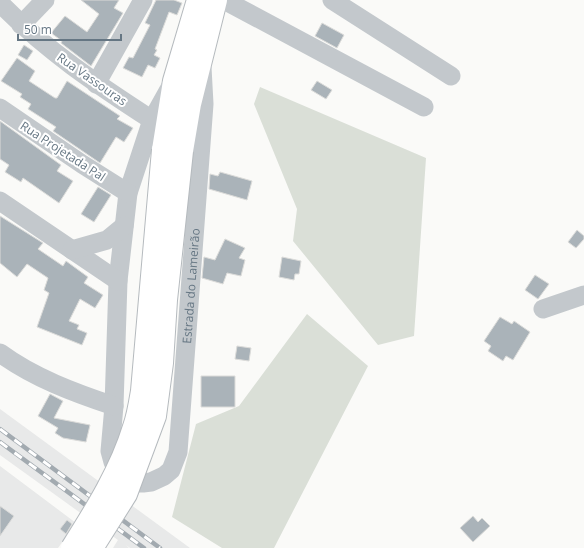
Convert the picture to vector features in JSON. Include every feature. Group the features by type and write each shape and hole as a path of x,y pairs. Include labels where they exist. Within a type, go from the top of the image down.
{"main road":[{"name":"Estrada do Lameirão","path":"92,548 126,494 155,416 162,363 166,300 174,81 198,0"},
{"name":"Estrada do Lameirão","path":"72,548 112,480 125,452 136,419 142,391 172,150 190,104 216,0"}],"street":[{"path":"21,25 45,0"},
{"path":"96,84 143,0"},
{"path":"224,0 424,107"},
{"path":"332,0 452,76"},
{"name":"Rua Vassouras","path":"0,3 21,25 96,84 152,120"},
{"name":"Estrada do Lameirão","path":"174,81 152,120 128,193 118,281 114,406 110,451 119,473 134,483 151,482 164,476 171,470 178,452 204,104 201,57"},
{"name":"Rua Projetada Pal","path":"0,108 82,164 128,193"},
{"path":"0,201 118,281"},
{"path":"72,250 108,240 124,226"},
{"path":"543,309 584,295"},
{"path":"0,353 22,368 59,385 114,406"}],"shaded area":[{"path":"260,87 426,158 414,336 378,345 293,241 297,209 254,104"},
{"path":"307,314 368,366 274,548 222,548 172,517 196,424 239,406"},
{"path":"0,409 190,548 130,548 126,545 129,548 113,548 118,540 0,455"},
{"path":"0,466 76,523 58,548 0,548"}],"building":[{"path":"81,0 119,0 114,8 123,13 91,66 61,43 62,41 51,33 65,16 87,32 99,14"},
{"path":"156,0 174,0 182,3 177,15 169,12 155,49 157,50 154,55 160,58 155,68 148,65 142,77 123,68 129,57 133,58 150,25 145,23"},
{"path":"322,23 344,35 337,48 315,36"},
{"path":"24,45 33,51 27,60 18,55"},
{"path":"17,58 35,71 29,81 55,98 57,98 67,81 120,116 117,119 133,128 124,142 116,137 100,163 53,131 56,127 28,109 31,104 20,97 22,94 1,81"},
{"path":"317,81 332,90 326,99 311,90"},
{"path":"0,121 61,165 57,171 73,181 59,203 23,178 21,182 5,172 9,165 0,159"},
{"path":"220,172 252,181 247,200 209,189 210,174 218,176"},
{"path":"98,187 111,195 94,222 81,214"},
{"path":"0,216 43,243 38,249 63,266 66,261 88,277 84,283 103,295 95,308 80,299 69,321 79,325 77,329 87,333 82,345 37,327 49,293 44,290 48,278 27,264 17,277 0,263"},
{"path":"577,230 584,236 584,239 576,248 568,242"},
{"path":"225,239 245,248 239,258 245,260 241,276 227,273 223,284 202,278 204,257 215,260"},
{"path":"282,257 301,261 299,274 295,274 294,280 279,277"},
{"path":"535,275 549,284 538,299 525,290"},
{"path":"500,317 512,324 514,321 530,332 513,360 506,356 503,361 488,351 491,346 484,341"},
{"path":"237,346 251,348 249,361 235,359"},
{"path":"201,376 235,376 235,407 201,407"},
{"path":"50,394 63,401 54,418 90,425 86,442 63,438 55,433 58,428 38,416"},
{"path":"0,506 14,516 0,536"},
{"path":"473,516 478,522 482,518 490,526 473,542 460,528"},
{"path":"67,520 72,524 66,534 60,529"}],"railway":[{"path":"0,429 160,548"},
{"path":"0,442 144,548"}]}
